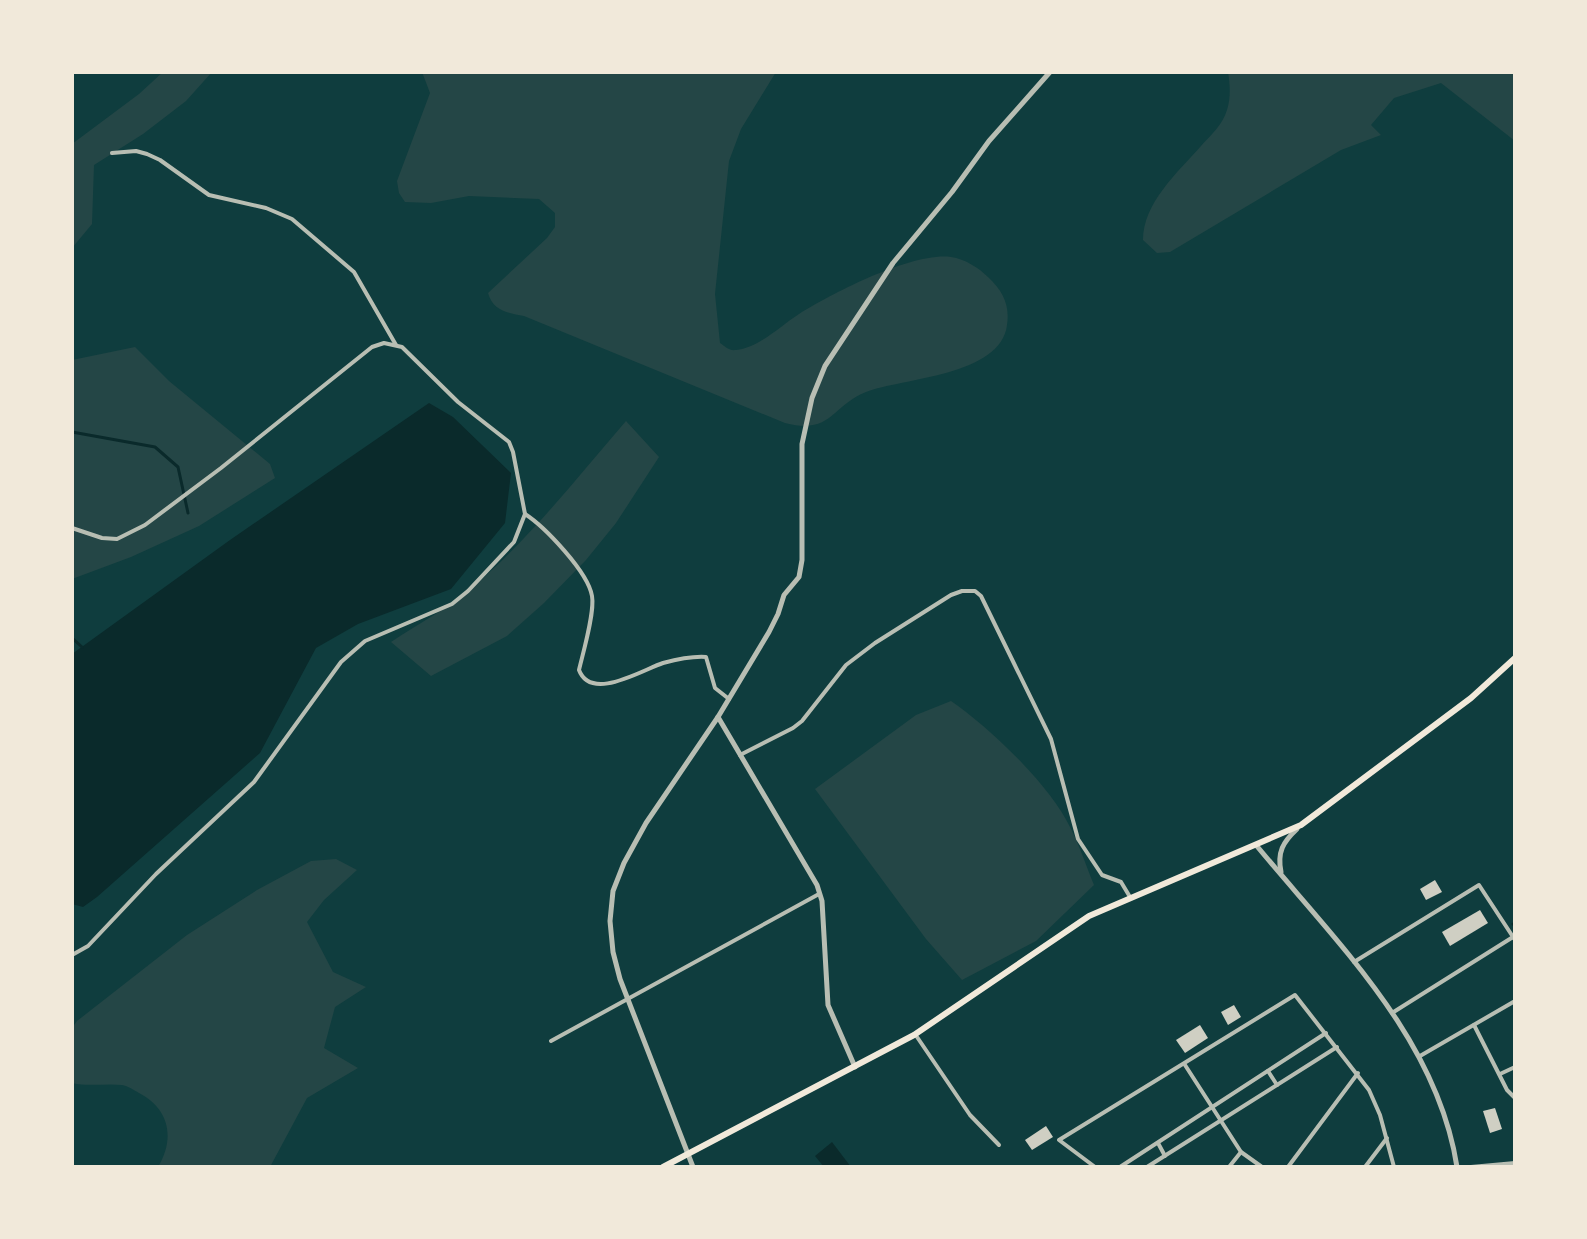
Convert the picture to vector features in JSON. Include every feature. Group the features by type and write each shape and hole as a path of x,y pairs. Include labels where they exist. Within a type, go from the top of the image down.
{"main road":[{"path":"663,1167 915,1034 1052,938 1089,916 1301,825 1471,698 1515,658"}],"street":[{"path":"693,1167 627,998 613,952 610,921 613,891 646,823 718,717 774,623 784,595 799,577 802,560 802,444 812,398 825,366 893,263 952,192 989,141 1050,72"},
{"path":"112,153 136,151 147,154 209,195 266,208 292,219 354,272 396,345"},
{"path":"72,528 102,538 117,539 145,525 372,347 384,343 408,351 468,410 506,438 513,452 525,514 514,542 452,604 365,641 341,662 254,782 156,874 88,946 72,955"},
{"path":"525,514 540,524 580,570 593,597 579,670 584,680 595,685 612,683 690,656 706,657 715,688 729,699"},
{"path":"740,755 802,721 846,665 875,643 951,595 975,591 981,596 1016,663 1051,739 1078,839 1102,875 1121,882 1130,897"},
{"path":"718,717 812,872 821,893 828,1005 855,1067"},
{"path":"1282,876 1279,862 1281,848 1301,825"},
{"path":"1256,845 1354,962 1420,1056 1443,1108 1457,1167"},
{"path":"1354,962 1479,885 1514,938 1392,1013"},
{"path":"551,1041 821,893"},
{"path":"1095,1167 1059,1140 1295,995 1358,1073 1375,1103 1394,1167"},
{"path":"1420,1056 1515,1001"},
{"path":"1474,1025 1507,1090 1515,1098"},
{"path":"1120,1167 1326,1033"},
{"path":"915,1034 970,1115 999,1145"},
{"path":"1147,1167 1337,1047"},
{"path":"1184,1064 1241,1152 1262,1167"},
{"path":"1500,1074 1515,1067"},
{"path":"1268,1071 1277,1085"},
{"path":"1288,1167 1358,1073"},
{"path":"1365,1167 1387,1138"},
{"path":"1158,1143 1165,1156"},
{"path":"1229,1167 1241,1152"},
{"path":"1471,1167 1515,1163"}],"shaded area":[{"path":"163,72 212,72 186,101 143,134 94,165 92,224 72,248 72,144"},
{"path":"422,72 776,72 741,129 729,161 715,294 720,343 731,350 745,348 852,285 895,267 935,257 951,257 966,262 993,282 1006,305 1008,318 1001,342 988,355 969,365 866,392 822,422 801,426 785,423 524,316 502,310 493,304 488,293 547,238 555,227 555,213 539,199 469,196 431,203 405,202 399,193 397,181 430,93"},
{"path":"1228,72 1515,72 1515,141 1441,83 1394,98 1371,125 1381,135 1341,150 1170,252 1157,253 1143,240 1149,213 1163,189 1223,120 1229,100"},
{"path":"135,347 169,381 270,464 275,478 199,526 131,557 72,579 72,360"},
{"path":"429,403 453,417 511,473 505,523 451,589 358,624 316,648 260,753 97,897 83,907 72,904 72,654"},
{"path":"626,421 659,457 616,523 586,560 544,603 507,636 431,676 391,642 453,602 494,568"},
{"path":"951,701 1000,741 1048,793 1074,834 1094,885 1036,941 962,980 926,939 815,789 916,715"},
{"path":"336,859 357,870 324,900 307,922 333,972 366,987 335,1007 324,1048 358,1068 307,1098 270,1167 158,1167 168,1136 163,1116 149,1100 126,1086 72,1083 72,1028 187,935 257,890 311,861"},
{"path":"832,1142 851,1167 824,1167 815,1156"}],"building":[{"path":"1435,880 1442,892 1426,900 1420,889"},
{"path":"1480,910 1488,923 1450,946 1442,932"},
{"path":"1234,1005 1241,1017 1228,1025 1221,1012"},
{"path":"1200,1025 1208,1038 1185,1053 1176,1040"},
{"path":"1495,1108 1502,1129 1490,1133 1483,1111"},
{"path":"1046,1126 1053,1137 1032,1150 1025,1140"}],"waterway":[{"path":"72,432 155,447 178,467 188,513"},
{"path":"72,638 82,647"}]}
